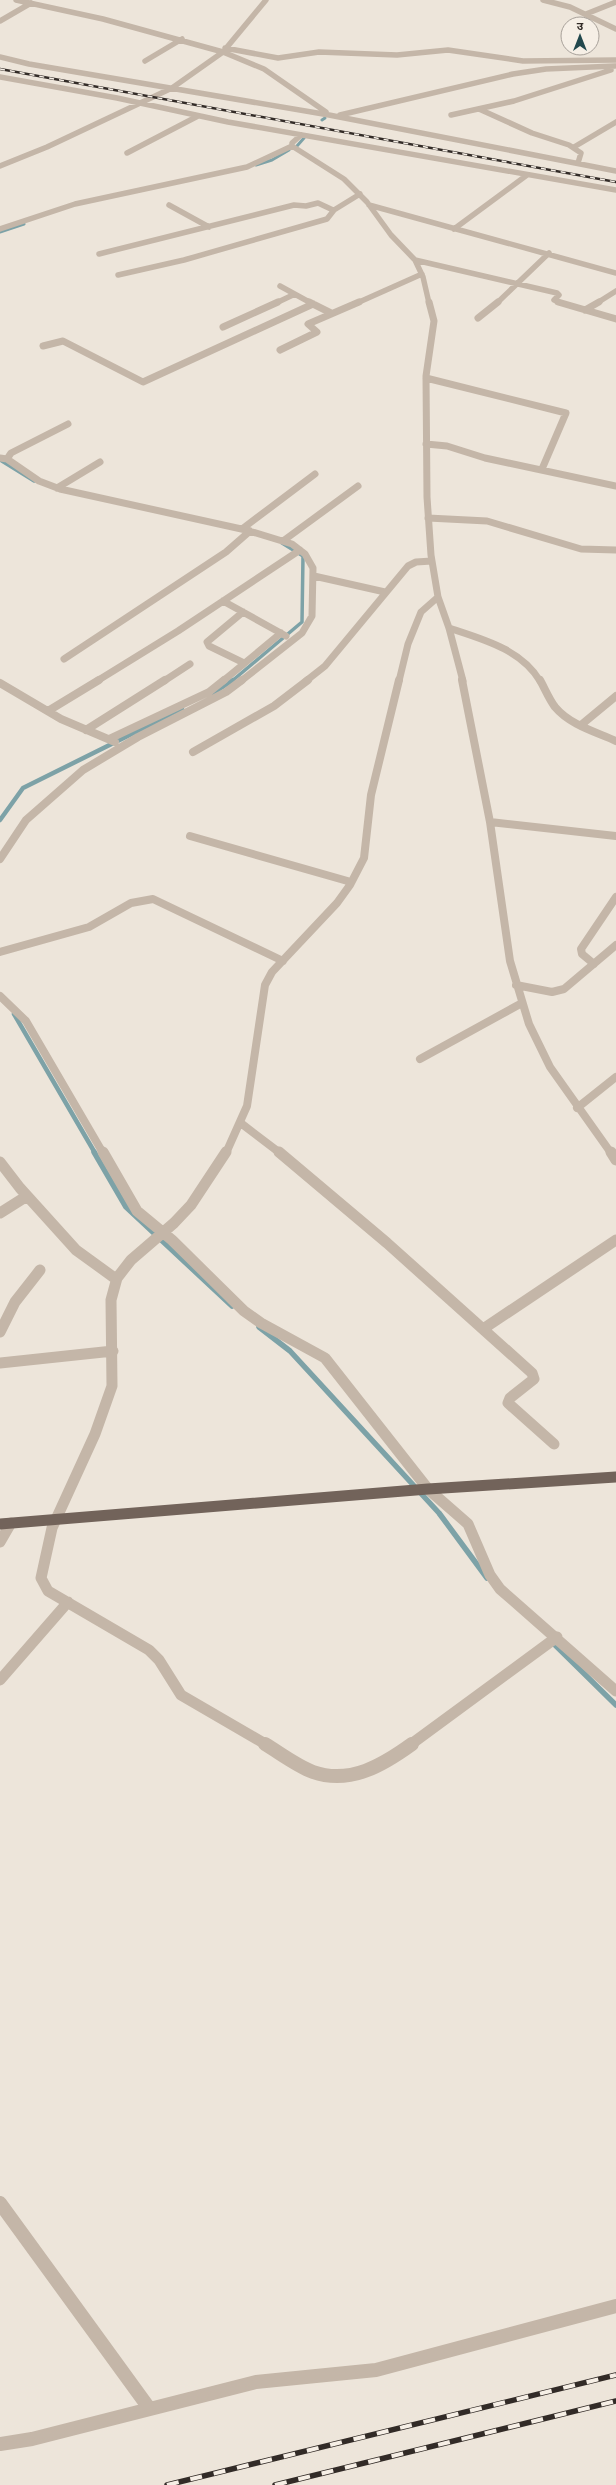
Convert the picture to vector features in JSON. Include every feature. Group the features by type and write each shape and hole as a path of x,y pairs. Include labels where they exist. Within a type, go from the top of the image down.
{"main road":[{"path":"6,1524 425,1489 616,1477"}],"street":[{"path":"16,0 224,50 278,58 319,52 397,55 448,50 523,61 616,60"},
{"path":"0,166 47,147 141,104 172,88 224,50 266,0"},
{"path":"543,0 586,14 616,29"},
{"path":"586,14 616,2"},
{"path":"0,21 30,3"},
{"path":"145,61 182,39"},
{"path":"224,50 264,69 329,115"},
{"path":"0,57 336,116 616,171"},
{"path":"336,116 519,73 616,66"},
{"path":"451,115 514,101 611,70 608,67"},
{"path":"0,77 301,136 616,190"},
{"path":"479,109 532,133 574,147 582,153 578,163"},
{"path":"127,153 198,116"},
{"path":"574,147 616,122"},
{"path":"0,229 75,204 247,167 292,146 292,143 301,136"},
{"path":"292,146 344,179 360,194 391,235 415,260 422,274 434,321 426,378 428,518 432,561 438,597 449,628 463,682 490,822 505,937 516,985 532,1032 546,1060 577,1108 616,1160"},
{"path":"454,228 527,175"},
{"path":"118,275 177,262 273,236 327,219 333,210 360,194"},
{"path":"99,254 294,205 305,206 318,203 333,210"},
{"path":"369,204 549,253 616,273"},
{"path":"169,205 209,227"},
{"path":"478,318 517,284 549,253"},
{"path":"415,260 558,293 559,295 555,300 616,319"},
{"path":"280,350 316,332 308,324 422,274"},
{"path":"280,286 331,313"},
{"path":"585,310 616,291"},
{"path":"223,327 295,294"},
{"path":"43,346 56,341 63,341 143,382 313,304"},
{"path":"426,378 566,413 566,418 542,469"},
{"path":"0,683 48,711 116,743 220,696 306,627 312,616 314,576 311,562 283,541 57,488 39,481 4,458 68,424"},
{"path":"426,444 447,446 485,458 616,486"},
{"path":"57,488 100,462"},
{"path":"64,659 188,578 315,474"},
{"path":"283,541 358,486"},
{"path":"428,518 487,521 580,549 616,550"},
{"path":"48,711 223,601 298,551"},
{"path":"193,752 274,706 325,666 385,592 411,564 432,561"},
{"path":"314,576 385,592"},
{"path":"438,597 421,612 408,644 371,795 364,858 351,882 318,924 268,978 262,993 247,1106 242,1124 224,1157 183,1214 127,1264 116,1279 112,1298 113,1380 107,1403 54,1520 41,1578 48,1591 149,1650 159,1660 177,1690 196,1705 313,1772 329,1776 351,1776 366,1772 397,1755 552,1642"},
{"path":"223,601 291,639"},
{"path":"243,612 207,642 209,646 244,664"},
{"path":"449,628 514,654 540,678 557,709 581,725 616,741"},
{"path":"0,859 17,831 43,804 116,743 209,692 281,634"},
{"path":"86,730 190,664"},
{"path":"581,725 616,696"},
{"path":"490,822 616,836"},
{"path":"190,836 351,882"},
{"path":"594,964 582,954 581,949 616,897"},
{"path":"0,952 89,927 131,903 152,899 283,961"},
{"path":"516,985 558,992 564,989 616,945"},
{"path":"0,996 16,1009 26,1021 134,1207 244,1311 324,1358 425,1489 471,1527 490,1575 500,1590 552,1642 616,1691"},
{"path":"420,1058 522,1003"},
{"path":"577,1108 616,1077"},
{"path":"242,1124 311,1177 437,1286 534,1375 534,1379 510,1398 508,1403 554,1444"},
{"path":"0,1162 27,1196 76,1250 116,1279"},
{"path":"0,1213 27,1196"},
{"path":"483,1329 616,1240"},
{"path":"0,1332 15,1302 40,1270"},
{"path":"0,1363 113,1351"},
{"path":"0,1542 6,1524"},
{"path":"0,1680 68,1602"},
{"path":"0,2203 149,2408"},
{"path":"0,2444 37,2438 149,2408 256,2382 376,2370 616,2306"}],"waterway":[{"path":"297,146 304,138"},
{"path":"256,165 272,160 289,150"},
{"path":"0,232 24,224"},
{"path":"0,460 34,481"},
{"path":"232,681 302,622 303,556 282,543"},
{"path":"213,693 233,680"},
{"path":"0,820 23,788 182,709"},
{"path":"14,1014 95,1153"},
{"path":"94,1152 126,1207 232,1306"},
{"path":"259,1327 290,1351 439,1513 487,1578"},
{"path":"551,1641 616,1705"}],"railway":[{"path":"0,69 616,182"},
{"path":"167,2485 616,2375"},
{"path":"275,2485 616,2401"}]}
